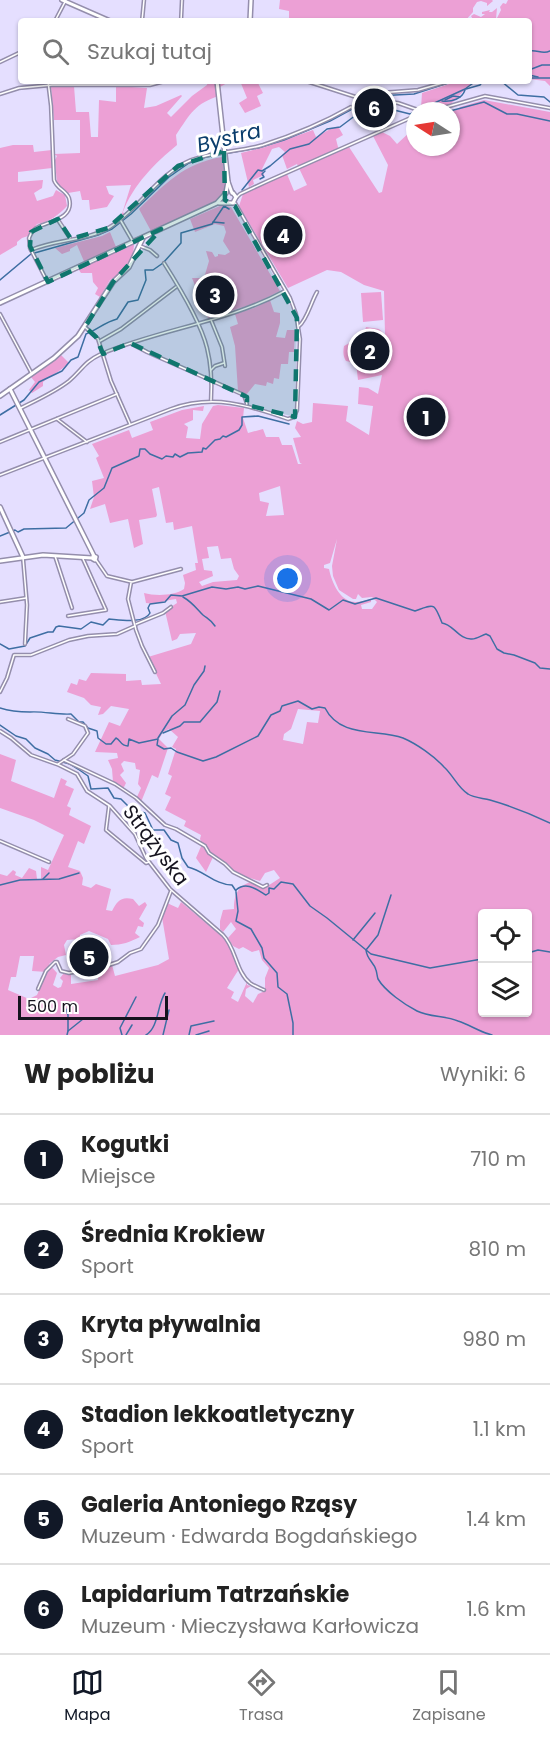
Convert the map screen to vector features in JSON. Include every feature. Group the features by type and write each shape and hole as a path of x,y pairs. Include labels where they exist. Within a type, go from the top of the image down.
{"street":[{"path":"142,18 144,0"},
{"path":"181,18 182,0"},
{"path":"250,18 251,0"},
{"path":"56,18 65,1 103,18"},
{"path":"0,62 18,53"},
{"path":"0,94 19,88 49,85 154,84"},
{"path":"0,475 178,406 211,401 247,405 293,418 297,412 299,326 294,308 232,199 228,182 218,84"},
{"path":"316,84 363,99 406,106"},
{"path":"363,99 379,93 418,90 439,84"},
{"path":"48,282 29,241 33,230 58,219 67,212 69,200 54,180 49,85"},
{"path":"460,103 486,96 550,108"},
{"path":"32,250 101,231 121,220 176,168 202,156 263,145 320,124 351,107"},
{"path":"0,303 217,203 232,199 406,120"},
{"path":"217,203 225,195 228,182"},
{"path":"225,195 232,199"},
{"path":"225,195 232,199"},
{"path":"58,219 71,239"},
{"path":"121,220 138,247"},
{"path":"0,396 64,349 85,327 113,282 129,267 145,237"},
{"path":"138,247 150,249 157,256"},
{"path":"164,263 207,346 211,401"},
{"path":"99,342 121,329 177,287"},
{"path":"18,405 66,383 83,365 103,354 251,307 285,291"},
{"path":"299,326 304,323 317,291"},
{"path":"0,314 32,374"},
{"path":"210,371 215,366 225,365 222,347 211,319"},
{"path":"85,327 94,334 99,342 117,394 131,425"},
{"path":"132,343 147,352 244,395 247,405"},
{"path":"10,389 77,519 94,558 107,576 132,582 181,569"},
{"path":"0,442 117,394"},
{"path":"57,418 87,442"},
{"path":"0,507 23,557 26,598 25,644"},
{"path":"0,561 55,555 94,558"},
{"path":"55,555 72,608"},
{"path":"68,616 106,610 83,558"},
{"path":"132,582 128,599 134,623 141,644 155,672"},
{"path":"0,602 26,598"},
{"path":"0,692 14,655 31,655 69,640 88,636 117,634 134,623 163,613 171,607"},
{"path":"57,764 73,754 88,733 85,726 68,719"},
{"name":"Strążyska","path":"0,731 32,755 76,773 88,792 110,806 138,838 150,862 171,891 226,937 245,976 251,984 264,990"},
{"path":"62,761 121,788 165,825 205,846 209,853 241,878 263,887 267,885"},
{"path":"110,806 106,830 146,863 150,862"},
{"path":"0,841 49,862"},
{"path":"38,989 46,971 55,962 62,971 69,973 118,962 129,953 141,949 158,925 171,891"}],"highlighted area":[{"path":"224,151 225,200 235,206 297,318 295,417 247,405 247,397 130,343 103,354 96,337 85,327 113,282 161,229 48,282 30,246 31,232 58,219 71,239 108,228 178,166"}],"shaded area":[{"path":"280,0 493,1 487,6 487,3 477,2 468,18 289,18 289,11 279,9"},
{"path":"508,0 550,0 550,86 545,81 532,79 532,18 497,18 500,7 503,3 506,4"},
{"path":"497,8 496,18 472,18 471,16 474,14 481,17 485,14 482,12 490,10 489,12 492,12"},
{"path":"225,84 220,87 221,95 205,102 190,115 176,135 177,145 153,167 139,184 127,202 123,212 125,215 121,217 131,185 106,186 109,194 114,196 107,207 90,210 89,200 82,200 80,191 68,193 57,184 55,160 57,156 54,154 80,153 80,120 54,120 51,87 74,86 76,112 89,112 91,137 98,137 99,100 116,102 116,86 147,88 144,108 156,106 181,95 167,113 171,117 207,85"},
{"path":"241,84 258,84 263,93 257,96 261,106 245,113 239,103 247,98"},
{"path":"449,84 472,84 453,102 421,102 422,93"},
{"path":"484,100 550,112 550,1035 0,1035 0,874 7,876 13,870 16,872 15,875 22,878 29,868 36,871 37,879 41,879 41,867 48,870 64,835 34,820 0,808 0,754 16,760 11,781 54,798 61,778 67,781 65,785 74,789 67,806 71,808 69,815 91,826 84,844 78,841 68,867 80,871 83,878 82,885 91,888 96,884 111,889 106,910 112,911 118,902 125,898 133,899 139,906 145,902 147,905 139,919 144,923 143,927 138,926 135,933 140,937 122,944 111,945 108,939 89,931 80,935 80,939 67,940 64,945 66,955 58,957 49,964 57,973 53,985 61,987 63,981 60,978 64,973 71,974 71,984 98,980 97,969 112,965 115,976 158,965 169,959 162,917 167,903 178,908 181,902 226,940 239,969 227,988 234,992 231,998 238,1002 247,982 247,985 251,986 246,989 245,996 253,1003 258,994 265,991 265,978 269,968 262,960 259,950 252,952 243,947 239,949 233,946 228,938 236,929 231,922 223,932 220,929 220,921 223,910 234,909 236,896 242,886 251,882 263,889 280,878 274,870 265,873 260,881 236,874 229,865 214,855 206,872 196,858 202,844 201,835 184,826 186,821 165,810 171,797 165,794 172,776 168,774 176,749 172,747 178,737 169,729 163,732 159,739 168,748 158,778 152,775 141,802 137,797 141,788 138,784 140,770 136,769 135,763 124,761 121,764 124,771 120,775 126,783 123,789 113,782 112,769 108,760 118,758 117,753 95,752 109,722 120,726 129,709 111,706 103,714 98,715 101,707 91,705 84,698 67,692 71,683 77,685 79,679 86,681 91,673 126,674 126,681 141,680 142,685 161,684 148,657 191,644 196,633 180,634 172,641 165,611 177,603 176,599 146,603 144,593 164,595 184,589 183,575 196,570 195,563 198,563 192,526 174,530 173,522 166,523 159,487 152,489 157,515 139,520 143,544 134,548 128,519 110,523 105,504 90,509 94,497 92,481 104,478 96,458 99,456 92,444 129,430 132,438 153,430 150,422 182,410 204,406 203,411 193,410 193,420 184,424 188,427 186,438 200,439 202,424 213,406 218,405 244,408 243,418 248,433 263,429 266,437 279,437 282,445 292,445 298,464 302,464 293,438 301,437 295,428 297,421 303,424 312,422 313,403 348,406 346,421 369,435 373,406 358,404 359,387 368,388 378,394 382,375 358,380 356,363 346,361 344,346 353,341 366,340 364,334 366,327 379,329 385,335 384,291 364,285 341,272 327,270 288,288 239,206 243,194 287,174 294,191 307,185 297,164 287,169 282,155 285,152 279,147 272,149 262,169 264,175 253,180 254,184 249,187 241,153 313,130 316,137 332,128 339,128 343,135 336,139 339,151 349,147 379,193 382,192 388,165 373,136 382,132 390,136 397,144 406,136 406,156 460,156 460,107","holes":["280,486 284,515 266,516 269,503 260,501 259,493","337,539 332,566 333,576 339,590 353,599 356,599 358,594 362,598 372,597 377,602 372,609 362,609 361,605 371,602 371,599 356,602 345,599 341,595 332,580 329,569 324,568 324,565 330,563","218,546 221,559 231,558 239,576 237,580 213,582 202,586 199,582 213,576 212,571 204,570 202,559 209,558 207,547","298,709 320,711 318,723 307,722 303,744 283,740 284,734 291,729","20,956 34,956 32,971 47,972 37,995 29,999 8,990 11,977 16,977"]},
{"path":"13,145 33,145 34,152 52,150 52,168 18,172 18,182 43,180 42,188 34,193 37,201 53,196 56,190 65,195 67,206 54,218 37,224 28,236 0,255 0,148"},
{"path":"222,157 226,186 221,199 151,231 139,209 186,169"},
{"path":"222,205 231,207 280,291 256,303 208,318 192,278 204,278 209,261 206,251 212,252 215,257 218,254 225,255 230,252 223,241 226,232 224,226 215,224 195,232 190,219"},
{"path":"110,232 118,252 134,245 133,255 124,270 110,280 100,297 95,294 98,288 93,282 92,273 81,273 79,270 86,266 77,245 62,254 55,248"},
{"path":"381,292 383,320 363,322 361,293"},
{"path":"270,300 274,312 280,313 276,337 285,338 287,330 295,330 294,352 289,352 288,364 281,364 279,379 274,378 273,384 267,382 266,386 255,384 246,395 238,391 235,346 230,327 238,324 235,314"},
{"path":"61,355 69,363 32,393 29,390 35,382 31,377"}],"waterway":[{"path":"532,51 550,51"},
{"name":"Bystra","path":"532,69 550,65"},
{"name":"Bystra","path":"532,76 538,77"},
{"name":"Bystra","path":"532,78 550,78"},
{"name":"Bystra","path":"0,280 31,254 112,229 169,177 189,163 206,157 258,148 284,140 330,121 376,96 414,94 445,84"},
{"path":"437,102 472,84"},
{"path":"466,89 481,84"},
{"path":"505,84 518,95 544,97 550,102"},
{"path":"442,101 456,99 462,96 465,90"},
{"path":"445,100 453,96 460,97"},
{"path":"460,108 484,102 507,114 550,121"},
{"path":"242,190 258,170 262,171 290,149 309,144 327,129 340,127 356,115 390,109 406,113"},
{"path":"260,179 264,177 262,174 265,171"},
{"path":"0,415 24,400 39,382 62,371 71,360 78,357 86,334 117,319 128,302 138,300 146,280 145,270 153,270 163,263 181,243 181,233 212,224 224,206 229,209"},
{"path":"213,222 224,223"},
{"path":"0,536 15,530 18,532 24,529 66,528 84,513 89,500 104,488 112,468 139,456 140,449 145,449 162,459 166,456 173,457 175,454 180,457 188,453 202,452 203,448 206,449 215,440 239,430 242,417 258,416 289,424"},
{"path":"0,644 9,649 25,646 30,638 53,632 59,626 81,629 91,622 103,625 109,619 143,619 150,613 148,608 150,604 165,602 171,595 182,596 212,587 245,589 258,586 311,599 329,610 343,600 355,604 376,598 415,611 433,606 442,623 450,626 463,637 474,639 486,634 490,636 497,649 504,653 535,663 540,668 550,669"},
{"path":"183,597 215,626"},
{"path":"158,738 172,716 185,705 205,666"},
{"path":"163,733 184,722 200,722 217,702 220,691"},
{"path":"0,708 18,712 71,714 88,728 97,731 98,738 106,744 111,744 116,738 123,745 128,746 129,739 139,743 158,739 157,745 164,749 171,748 203,761 258,736 271,715 280,711 282,706 298,701 312,709 325,708 332,718 349,728 403,738 435,759 468,794 528,813 550,823"},
{"path":"0,725 16,736 26,739 35,748 55,760 70,764 88,776 91,789 108,788 114,798 121,799 130,808 145,813 153,830 164,830 171,840 178,843 182,858 188,867 221,883 232,885 236,891"},
{"path":"43,879 49,873"},
{"path":"0,885 20,880 59,879 79,873"},
{"path":"236,890 247,886 266,895 269,893 269,888 274,889 281,882 293,884 310,906 371,954 430,968 478,960"},
{"path":"236,892 238,911 236,921 251,929 262,948 264,958 277,973 278,987 287,994 293,1035"},
{"path":"391,895 378,935 366,950 381,984 417,1011 453,1019 492,1035"},
{"path":"353,940 375,913"},
{"path":"532,952 538,950 550,952"},
{"path":"146,1035 156,1021 165,993"},
{"path":"122,1035 120,1028 136,997"},
{"path":"66,1009 68,1031"},
{"path":"163,1035 169,1010"},
{"path":"67,1035 68,1031 83,1019"},
{"path":"189,1035 191,1026 214,1021"},
{"path":"126,1035 132,1025"},
{"path":"196,1035 209,1031"}],"place":[{"name":"Lapidarium Tatrzańskie","path":"374,108"},
{"name":"Stadion lekkoatletyczny","path":"283,235"},
{"name":"Kryta pływalnia","path":"215,295"},
{"name":"Średnia Krokiew","path":"370,351"},
{"name":"Kogutki","path":"426,417"},
{"name":"Galeria Antoniego Rząsy","path":"89,957"}]}
